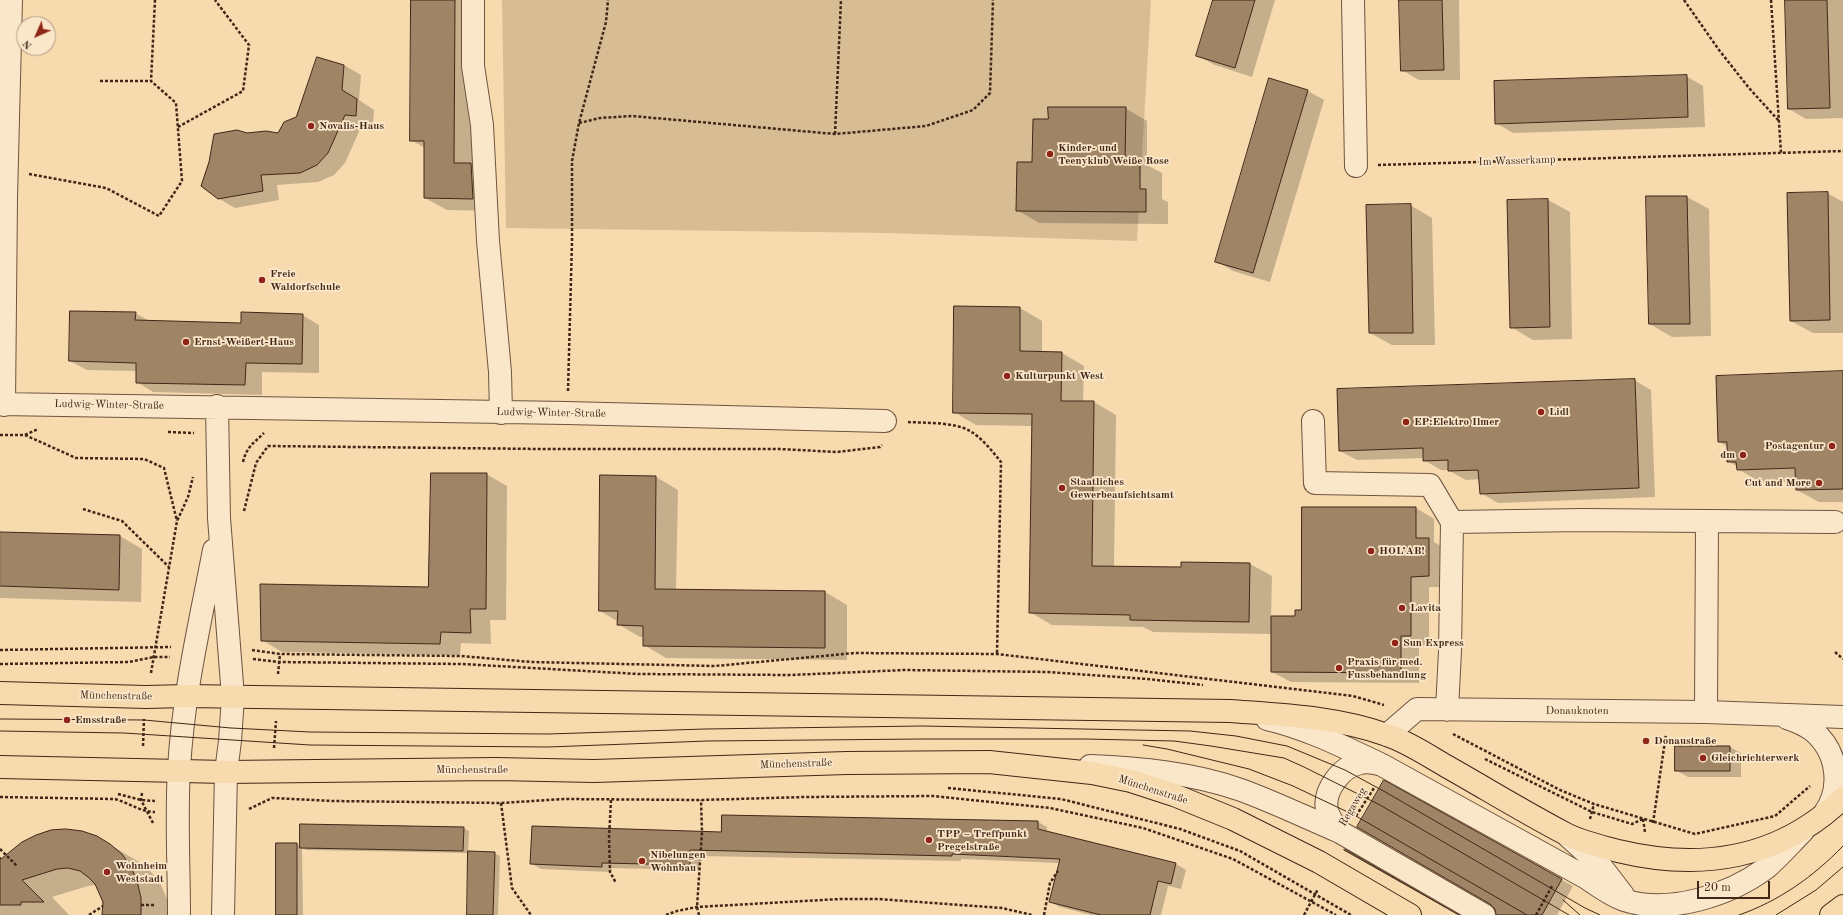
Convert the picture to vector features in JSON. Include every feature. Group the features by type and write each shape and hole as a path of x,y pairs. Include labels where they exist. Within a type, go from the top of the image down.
{"main road":[{"name":"Münchenstraße","path":"0,693 146,697 186,696 1230,711 1332,720"},
{"name":"Donauknoten","path":"1332,720 1388,735 1418,749 1565,833 1600,846 1634,854 1662,858 1701,860 1733,856 1755,851 1776,844 1814,822 1843,798"},
{"name":"Münchenstraße","path":"0,767 226,772 496,770 594,771 847,763 989,762 1092,773 1130,781 1174,795 1233,819 1331,869"},
{"path":"1331,869 1410,915"},
{"path":"1831,915 1843,906"}],"street":[{"path":"2,404 11,0"},
{"path":"473,0 473,66 482,124 488,241 500,372 501,413"},
{"path":"1353,0 1356,166"},
{"name":"Ludwig-Winter-Straße","path":"2,404 217,406 501,413 567,413 885,432"},
{"path":"217,406 220,518 228,647 233,697 226,772 223,915"},
{"path":"1313,422 1315,483 1430,485 1452,522 1450,651 1454,717"},
{"path":"179,915 178,771 186,696 220,518"},
{"path":"1706,712 1707,521"},
{"path":"1452,522 1835,522"},
{"name":"Donauknoten","path":"1388,735 1417,709 1454,717 1706,712 1843,717"},
{"path":"1230,711 1276,721 1309,732 1342,746 1386,768 1584,877 1614,895 1631,910 1640,903 1675,904 1697,900 1745,882 1766,867 1814,822"},
{"name":"Donauknoten","path":"1776,714 1811,729 1824,743 1834,763 1838,781 1836,797 1831,806 1814,822"},
{"path":"989,762 1120,767 1158,771 1194,778 1240,790 1343,833 1484,915"},
{"path":"1343,833 1330,819 1327,810 1326,801 1334,782 1352,765 1371,762 1386,768"},
{"name":"Donauknoten","path":"1565,833 1600,865 1631,910"}],"path":[{"path":"151,81 155,0"},
{"path":"178,127 243,91 249,45 215,0"},
{"path":"567,413 572,242 572,161 579,123 606,22 608,0"},
{"path":"835,134 841,0"},
{"path":"579,123 600,118 632,116 835,134 926,126 973,110 990,93 993,0"},
{"path":"1684,0 1719,50 1749,88 1779,121"},
{"path":"1772,0 1781,153"},
{"path":"27,174 106,188 158,216 182,181 176,102 151,81 100,81"},
{"name":"Im Wasserkamp","path":"1356,166 1843,151"},
{"path":"243,516 256,462 268,446 541,450 780,449 837,452 880,448 885,432 942,423 970,430 987,445 1001,462 997,654"},
{"path":"194,433 218,432"},
{"path":"256,433 271,433"},
{"path":"0,435 25,435 76,458 144,459 164,468 177,521"},
{"path":"146,812 142,800 142,770 146,697 177,521 188,497 194,473"},
{"path":"83,509 122,521 169,568"},
{"path":"0,650 196,646"},
{"path":"228,647 280,654 461,656 531,662 715,666 855,653 997,654 1353,696 1412,714"},
{"path":"1835,652 1843,659"},
{"path":"272,798 272,772 280,654"},
{"path":"1454,717 1560,790 1594,804 1653,823 1696,834 1775,816 1825,773 1834,763"},
{"path":"1653,823 1666,732"},
{"path":"1343,833 1359,794 1367,782 1386,768"},
{"name":"Regaweg","path":"1343,833 1386,768"},
{"path":"941,787 1061,799 1180,829 1240,851 1351,915"},
{"path":"113,793 179,807"},
{"path":"225,811 246,810 272,798 333,801 501,803 564,799 701,800 805,797 933,796 1050,808 1143,828 1233,859 1336,915"},
{"path":"0,797 116,799 129,803 146,812 179,807"},
{"path":"611,800 609,838 610,872 616,883"},
{"path":"699,915 697,907 702,832 701,800"},
{"path":"501,803 512,888 531,915"},
{"path":"0,849 17,866"},
{"path":"1304,887 1331,869"},
{"path":"1304,915 1331,869"},
{"path":"1044,915 1050,883 1058,871"},
{"path":"666,915 697,907 840,899 878,899 1002,908 1032,915"},
{"path":"141,905 156,905"},
{"path":"89,915 102,906"}],"shaded area":[{"path":"502,0 1151,0 1137,241 887,233 506,228"}],"building":[{"path":"411,0 455,0 454,163 471,163 473,199 424,198 424,141 410,141"},
{"path":"1213,0 1255,0 1235,68 1196,56"},
{"path":"1399,0 1442,0 1444,70 1401,71"},
{"path":"1785,0 1827,0 1830,108 1788,109"},
{"name":"Novalis-Haus","path":"317,57 344,65 342,90 357,99 356,116 345,115 328,153 317,165 300,173 261,175 263,191 218,199 201,186 209,162 214,134 237,130 247,133 266,131 278,133 284,122 296,117"},
{"path":"1687,75 1688,117 1495,124 1494,81"},
{"path":"1269,78 1308,90 1253,273 1215,262"},
{"name":"Kinder- und Teenyklub Weiße Rose","path":"1048,107 1126,107 1125,160 1140,160 1140,189 1146,189 1146,212 1016,211 1017,162 1032,162 1033,119 1048,119"},
{"path":"1828,192 1830,320 1790,321 1787,193"},
{"path":"1646,196 1687,196 1690,324 1649,324"},
{"path":"1548,199 1550,327 1510,328 1507,200"},
{"path":"1411,204 1413,333 1369,333 1366,205"},
{"name":"Staatliches Gewerbeaufsichtsamt","path":"954,306 1020,307 1020,351 1062,352 1061,401 1094,401 1092,566 1181,567 1181,562 1250,563 1249,622 1130,620 1130,615 1029,613 1032,414 953,413"},
{"name":"Ernst-Weißert-Haus","path":"70,311 136,312 135,320 241,323 241,312 303,314 302,364 246,363 245,385 136,383 136,363 69,361"},
{"path":"1843,371 1843,489 1796,490 1795,468 1737,470 1736,462 1727,462 1727,442 1718,442 1716,376"},
{"name":"Lidl","path":"1635,379 1639,488 1480,494 1478,470 1448,471 1448,460 1423,461 1423,448 1339,451 1337,389"},
{"path":"431,473 487,473 486,609 470,609 471,633 441,632 440,644 261,641 260,584 428,587"},
{"path":"600,475 656,476 655,589 825,591 825,648 643,646 643,626 617,625 618,611 599,611"},
{"path":"1302,507 1416,507 1416,538 1429,538 1429,576 1411,577 1411,636 1401,636 1401,673 1271,672 1271,616 1295,616 1295,610 1301,610"},
{"path":"0,532 120,535 119,590 0,586"},
{"name":"Gleichrichterwerk","path":"1675,746 1730,746 1730,771 1675,771"},
{"path":"1384,780 1562,879 1542,915 1496,915 1495,909 1490,904 1357,827"},
{"path":"722,815 1038,821 1038,829 1176,863 1171,884 1158,881 1150,915 1101,915 1049,902 1060,859 952,854 952,856 690,850 690,865 602,863 602,867 530,864 532,826 721,832"},
{"path":"300,824 464,827 463,851 300,848"},
{"name":"Wohnheim Weststadt","path":"66,829 82,831 97,836 122,854 131,867 137,881 141,898 141,915 102,915 103,902 95,884 80,871 68,868 57,869 22,880 44,902 21,902 21,905 0,905 0,857 1,859 22,842 36,835 51,830"},
{"path":"276,843 297,843 297,915 276,915"},
{"path":"1345,849 1459,915 1344,850"},
{"path":"468,851 495,852 493,915 467,915"}],"tram line":[{"path":"0,719 144,720 231,728 310,732 548,734 705,729 922,726 1190,731 1236,736 1287,746 1345,770 1585,908 1600,915"},
{"path":"0,731 124,733 310,745 548,747 707,741 922,739 1085,739 1174,741 1284,758 1380,805 1569,915"},
{"path":"1143,745 1167,749 1249,769 1293,786 1356,816 1527,915"},
{"path":"1739,915 1768,903 1795,887 1820,868 1843,846"},
{"path":"1776,915 1816,890 1843,867"},
{"path":"1563,900 1580,915"}],"place":[{"name":"Novalis-Haus","path":"311,126"},
{"name":"Kinder- und Teenyklub Weiße Rose","path":"1050,154"},
{"name":"Freie Waldorfschule","path":"262,280"},
{"name":"Ernst-Weißert-Haus","path":"186,342"},
{"name":"Kulturpunkt West","path":"1007,376"},
{"name":"Lidl","path":"1541,412"},
{"name":"EP:Elektro Ilmer","path":"1406,422"},
{"name":"Postagentur","path":"1832,446"},
{"name":"dm","path":"1743,455"},
{"name":"Cut and More","path":"1819,483"},
{"name":"Staatliches Gewerbeaufsichtsamt","path":"1062,488"},
{"name":"HOL’AB!","path":"1371,551"},
{"name":"Lavita","path":"1402,608"},
{"name":"Sun Express","path":"1395,643"},
{"name":"Praxis für med. Fussbehandlung","path":"1339,668"},
{"name":"Emsstraße","path":"67,720"},
{"name":"Donaustraße","path":"1646,741"},
{"name":"Gleichrichterwerk","path":"1703,758"},
{"name":"TPP – Treffpunkt Pregelstraße","path":"929,840"},
{"name":"Nibelungen Wohnbau","path":"642,861"},
{"name":"Wohnheim Weststadt","path":"107,872"}]}
